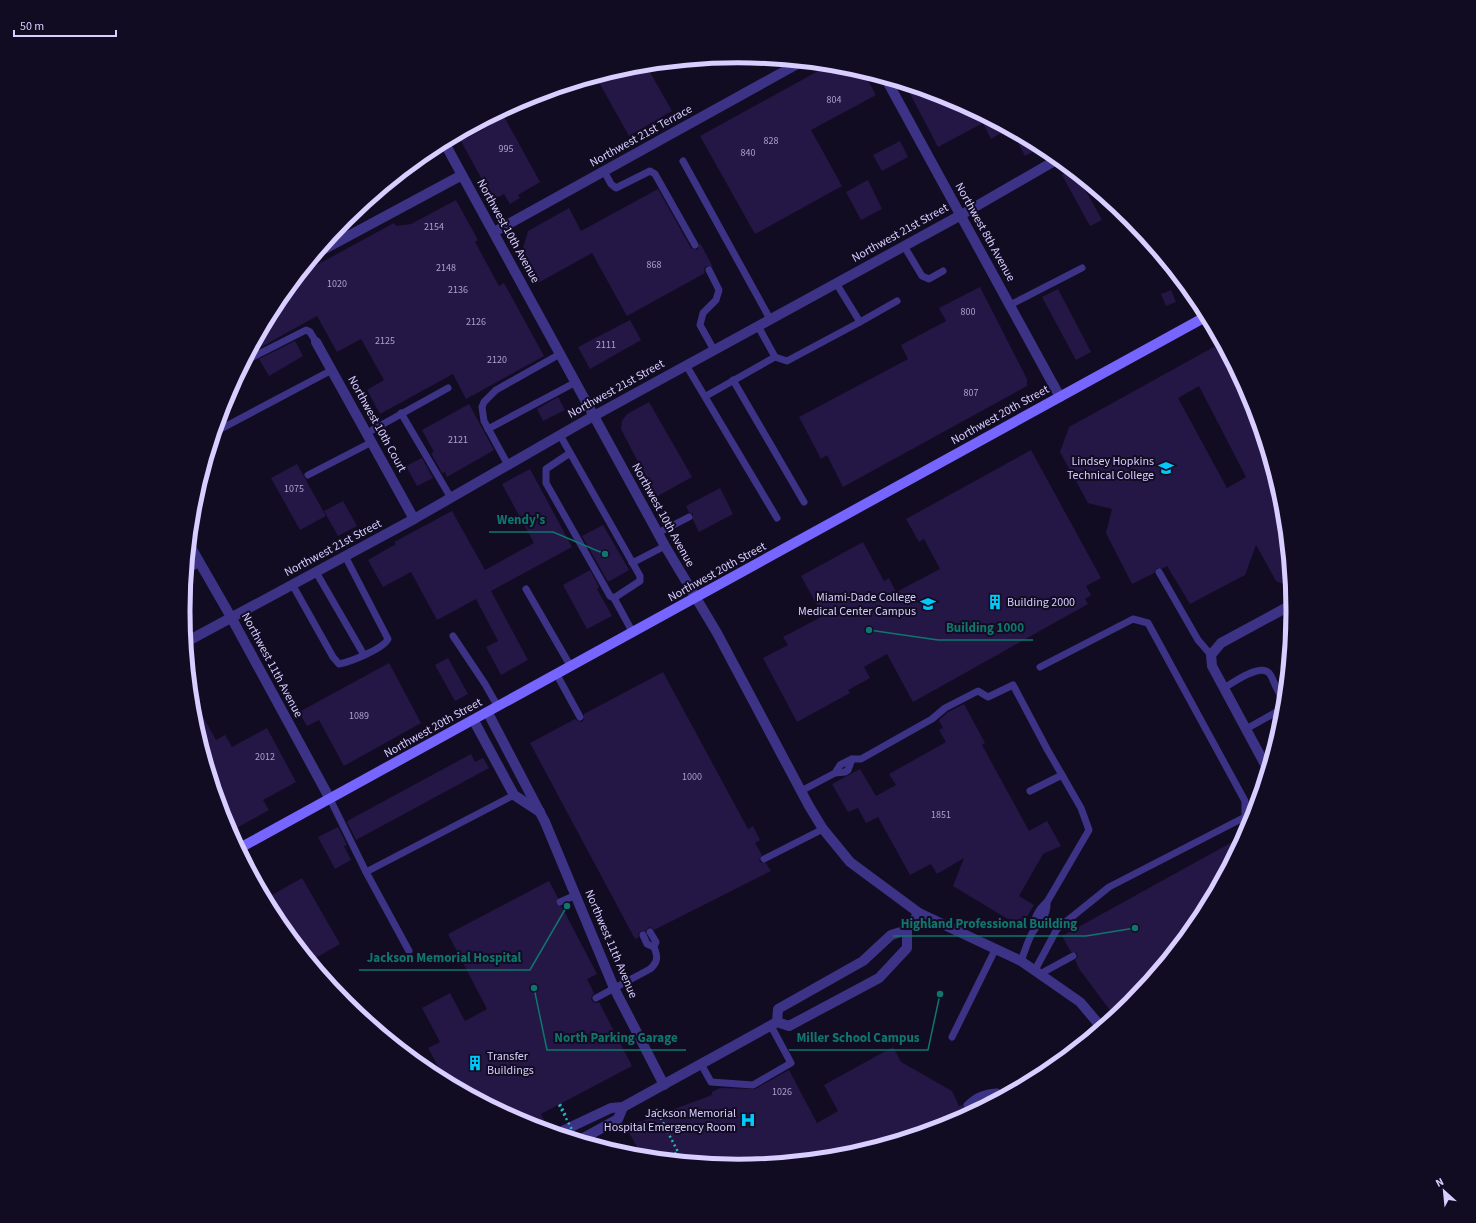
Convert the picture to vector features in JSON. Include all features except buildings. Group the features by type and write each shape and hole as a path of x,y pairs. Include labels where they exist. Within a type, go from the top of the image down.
{"main road":[{"name":"Northwest 20th Street","path":"243,847 1202,319"}],"street":[{"name":"Northwest 21st Terrace","path":"494,232 794,66"},
{"name":"Northwest 8th Avenue","path":"889,85 1060,398"},
{"name":"Northwest 10th Avenue","path":"447,147 576,382 593,416 665,546 717,633 801,791 823,829 850,862 919,913 1021,961 1080,1002 1099,1025"},
{"name":"Northwest 21st Street","path":"191,639 414,519 593,416 961,215 1053,162"},
{"path":"329,246 462,175"},
{"name":"Northwest 10th Court","path":"316,342 414,519"},
{"name":"Northwest 11th Avenue","path":"193,551 231,617 330,799"},
{"path":"1265,764 1212,666 1211,655 1221,643 1286,608"},
{"name":"Northwest 11th Avenue","path":"488,713 540,812 614,988 664,1084"},
{"path":"474,721 514,795 540,812"},
{"path":"562,1131 611,1108 623,1107 774,1024 789,1026 879,978 907,948 907,930 919,913"},
{"path":"774,1024 778,1009 863,961 891,935 907,930"},
{"path":"584,1138 618,1119 623,1107"}],"lane":[{"path":"682,162 770,319"},
{"path":"604,171 611,184 616,188 650,172 655,174 695,245"},
{"path":"904,246 922,276 929,279 943,271"},
{"path":"1010,305 1082,268"},
{"path":"709,270 719,290 716,300 703,314 700,325 714,350"},
{"path":"836,283 860,322"},
{"path":"758,326 775,357 787,361 897,301"},
{"path":"252,357 306,330 310,332 316,342"},
{"path":"508,465 484,421 482,408 484,402 496,390 560,354"},
{"path":"706,396 775,357"},
{"path":"686,365 706,396 777,518"},
{"path":"222,426 332,370"},
{"path":"733,380 804,502"},
{"path":"488,429 576,382"},
{"path":"308,475 369,438 401,414 448,388"},
{"path":"401,414 451,498"},
{"path":"560,435 640,576 640,581 634,587 614,598"},
{"path":"570,453 546,469 546,482 610,596 614,598 633,633"},
{"path":"658,533 689,517"},
{"path":"632,562 665,546"},
{"path":"292,584 333,657 339,664 350,662 364,655 386,643 388,639 345,556"},
{"path":"192,567 200,563"},
{"path":"316,572 364,655"},
{"path":"1159,572 1191,628 1211,655"},
{"path":"526,589 571,667"},
{"path":"1040,667 1133,619 1148,623 1245,801 1248,813"},
{"path":"453,636 485,684 498,707"},
{"path":"1224,688 1252,672 1263,670 1269,672 1280,695"},
{"path":"557,675 580,717"},
{"path":"801,791 835,773 845,772 848,770 852,759 861,759 932,719 945,708 978,691 988,697 1013,685 1081,808 1089,830 1047,902 1048,909 1040,924 1034,930 1021,961"},
{"path":"1246,729 1277,712"},
{"path":"1030,791 1062,775"},
{"path":"366,872 514,795"},
{"path":"330,799 366,872 409,951"},
{"path":"1037,972 1057,929 1109,887 1246,817"},
{"path":"764,859 823,829"},
{"path":"560,902 576,895"},
{"path":"650,932 656,942 654,947"},
{"path":"596,998 655,965 658,955 654,947 647,944 643,935"},
{"path":"952,1037 996,948"},
{"path":"1037,972 1073,956"},
{"path":"701,1064 711,1082 753,1085 792,1063 774,1024"},
{"path":"967,1105 973,1099 984,1094 997,1092 999,1094"}],"path":[{"path":"568,1120 560,1104 575,1135"},
{"path":"656,1109 678,1152 671,1156"}],"place":[{"name":"Lindsey Hopkins Technical College","path":"1166,468"},
{"name":"Wendy's","path":"605,554"},
{"name":"Building 2000","path":"995,602"},
{"name":"Miami-Dade College Medical Center Campus","path":"928,604"},
{"name":"Building 1000","path":"869,630"},
{"name":"Jackson Memorial Hospital","path":"567,906"},
{"name":"Highland Professional Building","path":"1135,928"},
{"name":"North Parking Garage","path":"534,988"},
{"name":"Miller School Campus","path":"940,994"},
{"name":"Transfer Buildings","path":"475,1063"},
{"name":"Jackson Memorial Hospital Emergency Room","path":"748,1120"}]}
